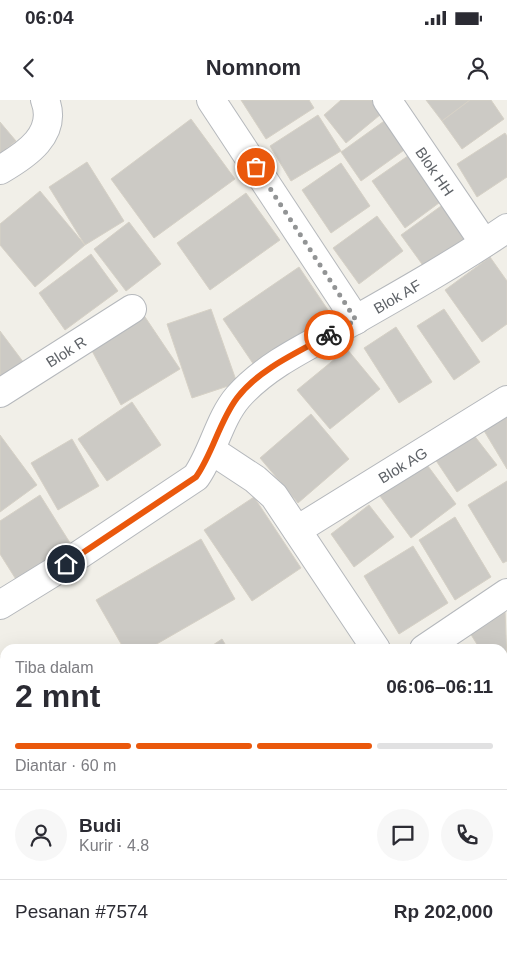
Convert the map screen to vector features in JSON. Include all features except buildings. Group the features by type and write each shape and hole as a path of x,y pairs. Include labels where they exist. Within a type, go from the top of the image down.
{"street":[{"path":"0,170 40,141 47,126 49,110 46,100"},
{"path":"211,100 356,320"},
{"name":"Blok HH","path":"387,100 484,244"},
{"name":"Blok AF","path":"0,605 60,568 196,477 238,398 272,366 356,320 484,244 507,228"},
{"name":"Blok R","path":"0,393 132,310"},
{"name":"Blok AG","path":"297,530 507,400"},
{"path":"211,450 254,479 274,496 373,644"},
{"path":"431,644 507,593"}],"way so far":[{"path":"256,167 356,320 329,335"}],"route":[{"path":"66,564 196,477 206,463 222,425 238,398 272,366 329,335"}]}
